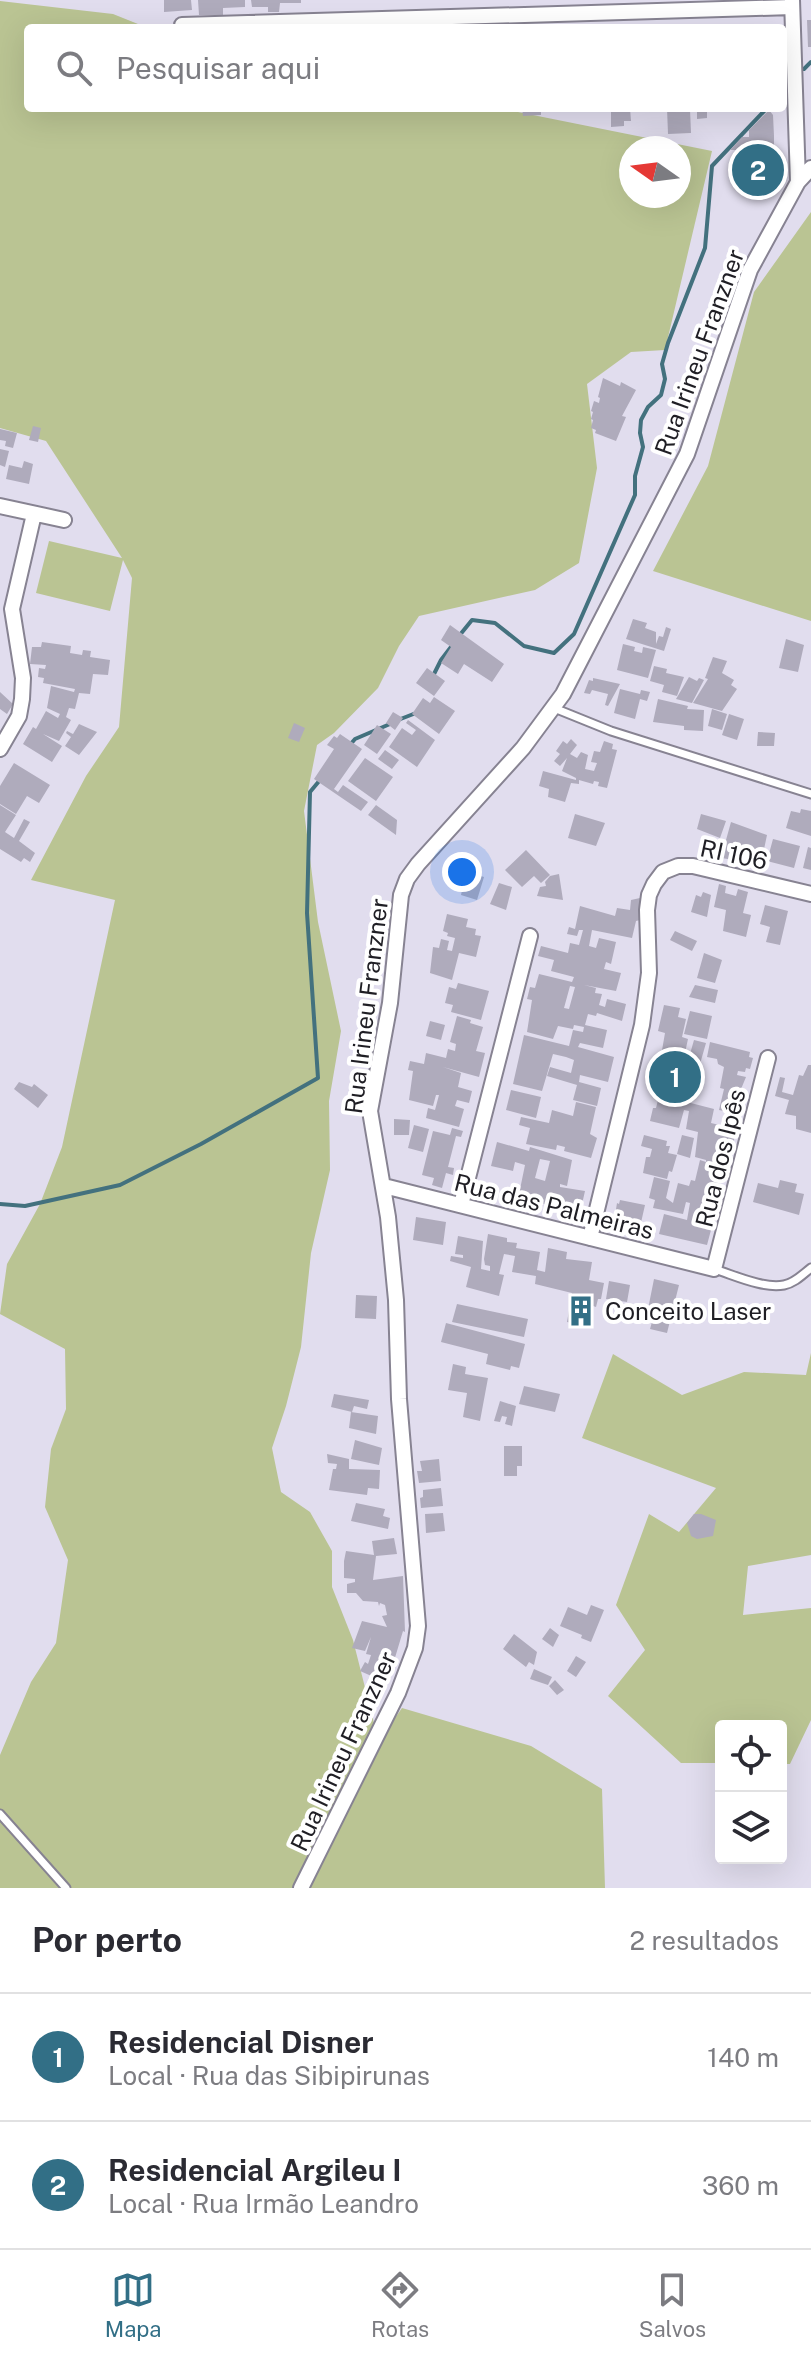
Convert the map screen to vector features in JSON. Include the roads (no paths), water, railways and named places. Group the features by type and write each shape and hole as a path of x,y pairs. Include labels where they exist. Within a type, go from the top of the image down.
{"street":[{"path":"210,24 792,3 798,182"},
{"name":"Rua Irineu Franzner","path":"301,1888 398,1693 415,1648 418,1626 399,1399 396,1300 384,1186 370,1111 390,1003 401,895 407,879 418,864 523,748 554,708 687,454 750,270 798,182 811,168"},
{"path":"0,506 64,520"},
{"path":"0,749 19,716 22,699 23,678 12,609 34,514"},
{"name":"RI 106","path":"590,1238 642,1025 649,973 647,910 654,884 663,872 678,866 693,866 811,894"},
{"path":"461,1205 530,936"},
{"name":"Rua dos Ipês","path":"714,1269 768,1058"},
{"name":"Rua das Palmeiras","path":"384,1186 714,1269"}],"lane":[{"path":"554,708 611,731 811,794"},
{"path":"714,1269 767,1284 784,1285 811,1268"},
{"path":"0,1814 66,1888"}],"waterway":[{"path":"804,69 811,62"},
{"path":"459,636 472,620 495,623 524,646 554,653 574,634 635,495 635,476 643,447 641,420 648,407 661,395 665,379 662,364 668,343 705,248 712,166 763,112"},
{"path":"433,676 454,643"},
{"path":"398,720 416,713"},
{"path":"349,746 355,739 390,724"},
{"path":"0,1204 25,1206 120,1185 201,1144 318,1078 307,913 310,792 320,780"}],"place":[{"name":"Residencial Argileu I","path":"758,170"},
{"name":"Residencial Disner","path":"675,1077"},
{"name":"Conceito Laser","path":"581,1311"}]}
